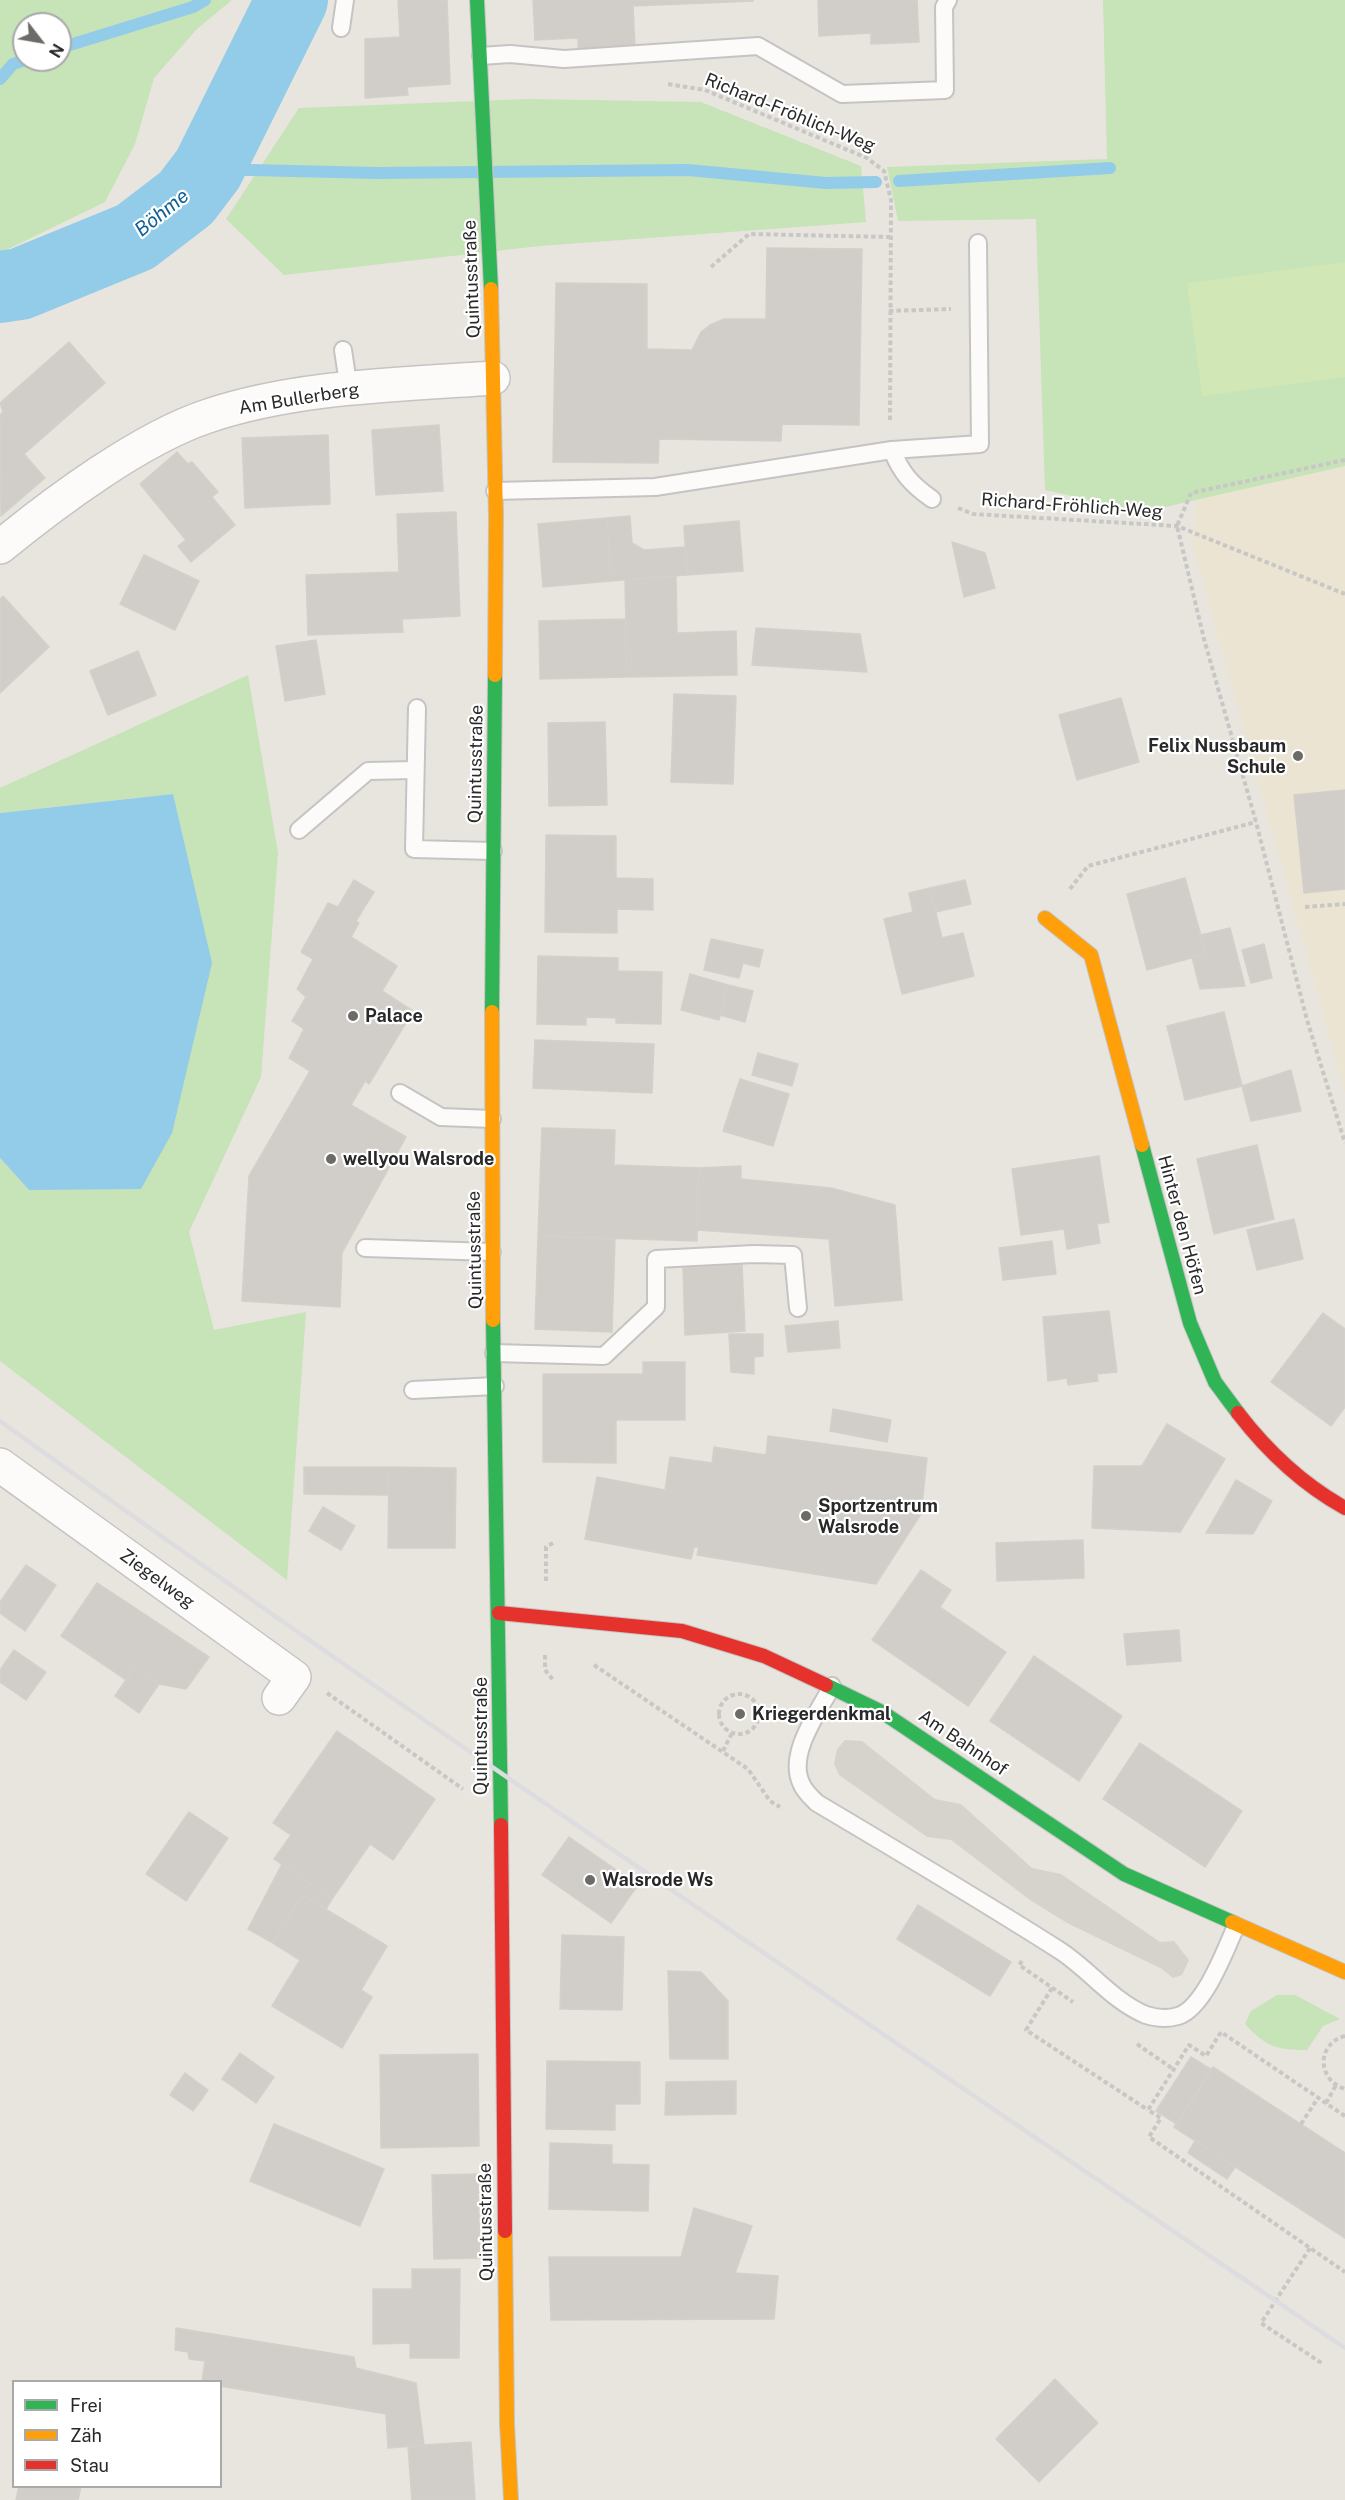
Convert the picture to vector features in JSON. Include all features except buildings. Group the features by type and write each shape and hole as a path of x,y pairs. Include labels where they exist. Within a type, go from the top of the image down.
{"main road":[{"name":"Quintusstraße","path":"477,0 490,261 495,491 492,1252 499,1613 507,2424 511,2500"},
{"name":"Hinter den Höfen","path":"1045,918 1090,955 1190,1323 1215,1382 1263,1446 1322,1494 1345,1508"},
{"name":"Am Bahnhof","path":"499,1613 682,1631 764,1656 832,1686 882,1712 1124,1874 1236,1926 1345,1972"}],"street":[{"name":"Am Bullerberg","path":"0,547 103,472 159,436 207,416 263,401 349,390 493,378"},
{"name":"Ziegelweg","path":"0,1466 286,1688"}],"lane":[{"path":"341,28 345,0"},
{"path":"481,56 510,54 564,59 758,46 842,94 945,90 944,7 948,0"},
{"path":"495,491 655,487 892,450 980,444 978,243"},
{"path":"343,350 349,390"},
{"path":"892,450 899,469 914,487 932,499"},
{"path":"417,708 414,849 493,851"},
{"path":"299,830 368,771 415,770"},
{"path":"400,1093 441,1117 492,1119"},
{"path":"365,1248 492,1252"},
{"path":"494,1353 604,1356 656,1307 656,1259 754,1254 793,1255 798,1308"},
{"path":"413,1390 495,1386"},
{"path":"832,1686 802,1745 797,1766 802,1785 817,1803 1061,1951 1106,1989 1146,2014 1164,2018 1180,2016 1193,2004 1216,1970 1236,1926"}],"path":[{"name":"Richard-Fröhlich-Weg","path":"663,83 705,90 878,164 884,171 891,200 889,311 892,450"},
{"path":"711,267 749,234 890,237"},
{"path":"889,311 979,308"},
{"path":"1345,460 1191,493 1177,526 1204,639 1256,822 1307,1020 1345,1143"},
{"name":"Richard-Fröhlich-Weg","path":"932,499 973,514 1177,526 1345,594"},
{"path":"1045,918 1088,866 1256,822"},
{"path":"1305,907 1345,904"},
{"path":"546,1547 555,1542"},
{"path":"545,1670 552,1680"},
{"path":"286,1688 333,1696 466,1791"},
{"path":"734,1695 746,1695 756,1704 759,1711 756,1724 746,1733 732,1733 719,1719 720,1707 734,1695"},
{"path":"723,1752 732,1733"},
{"path":"1052,1988 1026,2030 1161,2118 1149,2137 1345,2272"},
{"path":"1148,2110 1189,2045 1206,2056 1221,2032 1345,2116"},
{"path":"1345,2036 1333,2041 1324,2056 1325,2072 1336,2085 1345,2089"},
{"path":"1326,2103 1336,2085"},
{"path":"1301,2124 1318,2098"},
{"path":"1310,2248 1261,2323 1323,2364"}],"shaded area":[{"name":"Felix Nussbaum Schule","path":"1345,466 1345,1093 1193,547 1196,498"},
{"path":"845,1740 862,1741 935,1799 961,1804 1032,1868 1061,1874 1160,1942 1174,1941 1189,1960 1182,1975 1173,1978 1162,1969 1067,1923 1030,1900 951,1840 927,1837 839,1775 834,1764 837,1749"}],"green space":[{"path":"0,0 232,0 197,29 154,78 135,144 105,202 0,253"},
{"path":"1103,0 1345,0 1345,466 1143,512 1045,490 1036,219 898,221 887,167 1107,159"},
{"path":"528,99 701,102 861,166 866,222 540,246 284,275 226,219 299,108"},
{"path":"1345,262 1345,377 1202,396 1187,283"},
{"path":"248,675 278,853 261,1077 189,1232 214,1330 306,1312 287,1580 0,1361 0,1158 29,1190 173,794 0,813 0,788"},
{"path":"1277,1995 1295,1995 1340,2019 1323,2026 1307,2050 1273,2046 1259,2038 1245,2024 1251,2011"}],"water":[{"path":"173,794 212,963 172,1133 141,1189 29,1190 0,1158 0,813"}],"waterway":[{"path":"72,44 193,7 205,0"},
{"name":"Böhme","path":"0,287 20,284 135,237 186,198 208,169 292,0"},
{"path":"0,79 12,65"},
{"path":"899,181 1110,168"},
{"path":"208,169 377,173 688,170 826,183 876,182"}],"railway":[{"path":"0,1421 166,1540 501,1773 1345,2348"}],"traffic: fast":[{"path":"477,0 491,289"},
{"path":"492,1012 495,675"},
{"path":"1142,1145 1190,1323 1215,1382 1238,1413"},
{"path":"493,1320 501,1825"},
{"path":"826,1685 882,1712 1124,1874 1232,1922"}],"traffic: slow":[{"path":"491,289 496,516 495,675"},
{"path":"1045,918 1091,955 1142,1145"},
{"path":"492,1012 493,1320"},
{"path":"1232,1922 1345,1972"},
{"path":"505,2231 507,2424 511,2500"}],"traffic: jam":[{"path":"1238,1413 1261,1441 1300,1478 1345,1508"},
{"path":"499,1613 682,1631 764,1656 826,1685"},
{"path":"501,1825 505,2231"}],"place":[{"name":"Felix Nussbaum Schule","path":"1298,756"},
{"name":"Palace","path":"353,1016"},
{"name":"wellyou Walsrode","path":"331,1159"},
{"name":"Sportzentrum Walsrode","path":"806,1516"},
{"name":"Kriegerdenkmal","path":"740,1714"},
{"name":"Walsrode Ws","path":"590,1880"}]}
